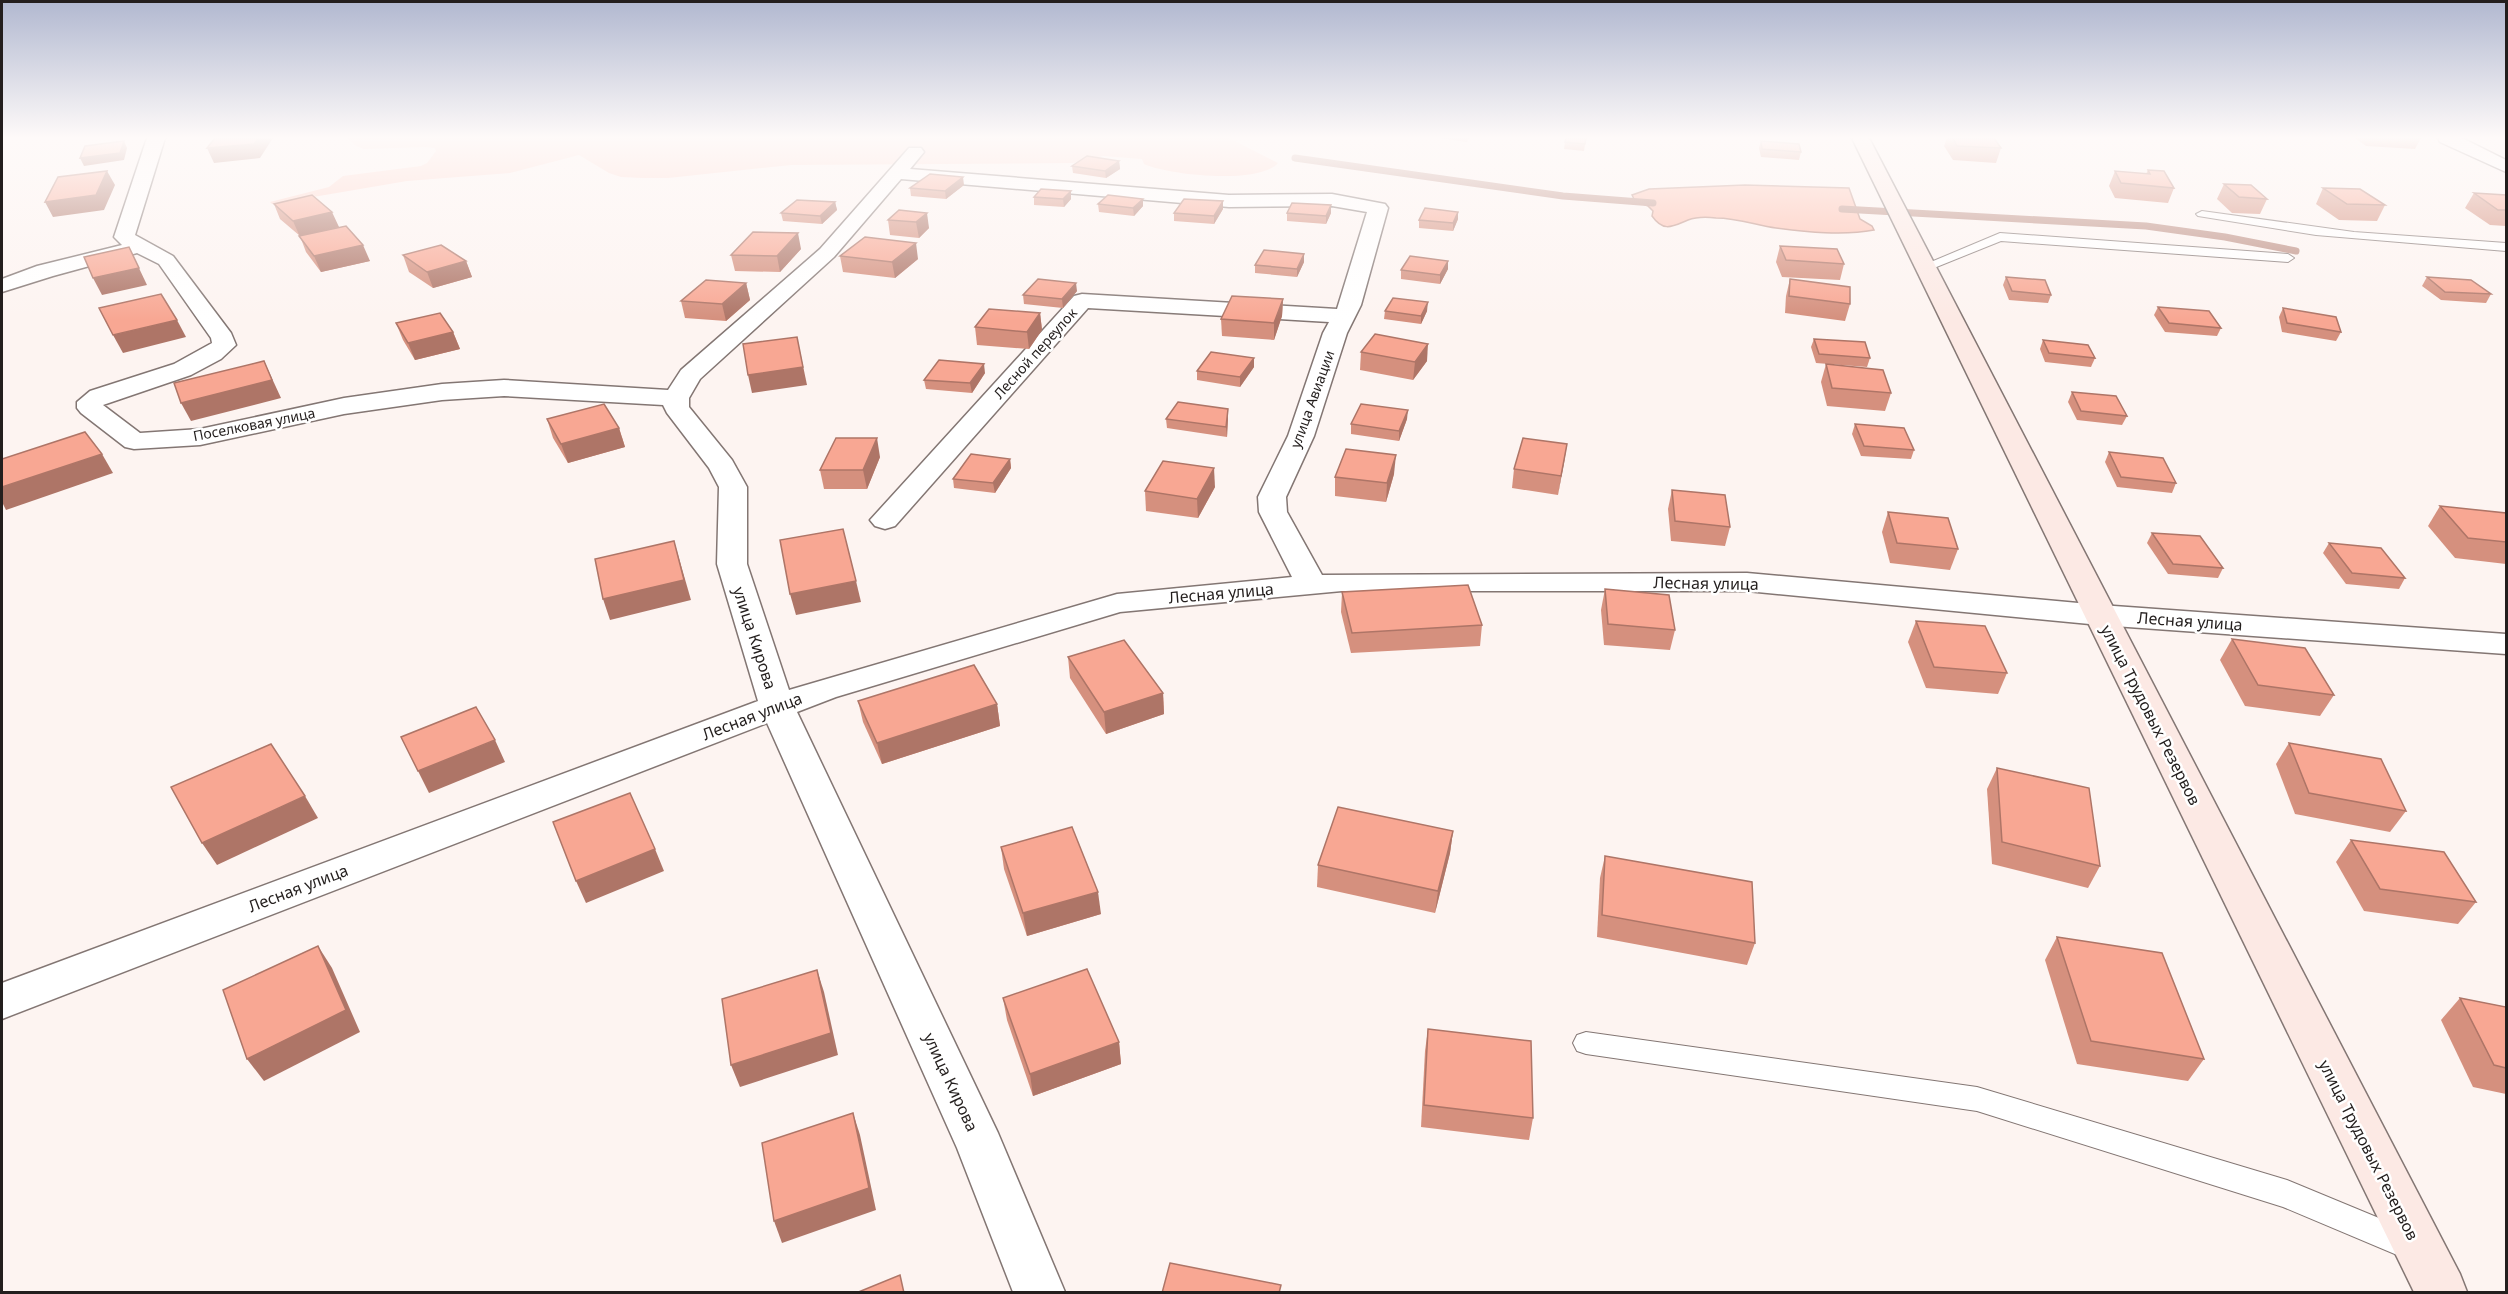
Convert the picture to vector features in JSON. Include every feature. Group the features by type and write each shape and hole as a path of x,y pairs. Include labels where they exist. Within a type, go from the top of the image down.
{"main road":[{"name":"улица Трудовых Резервов","path":"1890,198 2441,1293"}],"street":[{"path":"136,198 124,237 131,243 142,247"},
{"name":"улица Авиации","path":"676,398 690,375 827,253 874,198"},
{"name":"улица Авиации","path":"1207,198 1229,201 1332,200 1378,207 1345,316 1335,333 1301,436 1272,497 1273,512 1312,585"},
{"path":"2,286 45,271 142,247"},
{"name":"Поселковая улица","path":"142,247 166,260 223,338 224,345 215,354 190,366 99,396 90,402 90,408 134,441 200,437 344,406 452,392 504,388 676,398"},
{"name":"Лесной переулок","path":"885,520 1082,301 1345,316"},
{"name":"улица Кирова","path":"676,398 676,408 722,466 733,487 732,564 777,706 981,1148 1039,1293"},
{"name":"Лесная улица","path":"2,1001 824,689 1117,603 1342,582 1747,582 2100,615 2506,644"}],"lane":[{"path":"2202,214 2264,225 2362,237 2506,247"},
{"path":"1925,267 2000,237 2288,258"},
{"path":"1586,1043 1977,1099 2288,1194 2420,1250"}],"shaded area":[{"path":"284,198 305,198 272,204 270,202"},
{"path":"1634,198 1853,198 1860,219 1872,226 1874,230 1850,233 1812,232 1706,217 1691,219 1669,227 1656,221 1652,216 1653,211 1648,206"}],"building":[{"path":"47,198 71,198 45,202"},
{"path":"298,198 316,198 332,212 293,221 274,204"},
{"path":"1104,198 1143,199 1133,208 1098,204"},
{"path":"2339,198 2375,198 2385,205 2347,204"},
{"path":"2482,198 2506,198 2506,210 2498,210"},
{"path":"1184,199 1223,201 1214,216 1174,213"},
{"path":"797,200 835,202 820,216 781,213"},
{"path":"1292,203 1331,205 1326,216 1287,213"},
{"path":"1425,208 1458,212 1453,223 1419,220"},
{"path":"899,210 927,213 916,222 888,220"},
{"path":"346,226 363,245 314,256 299,236"},
{"path":"753,232 798,233 777,256 731,255"},
{"path":"865,237 916,243 892,262 840,256"},
{"path":"441,245 466,261 427,272 403,255"},
{"path":"1780,246 1837,249 1844,264 1786,260"},
{"path":"129,247 139,268 93,278 84,257"},
{"path":"1264,250 1304,254 1297,269 1255,265"},
{"path":"1410,256 1448,261 1440,275 1401,270"},
{"path":"2006,277 2045,280 2051,295 2012,291"},
{"path":"2427,277 2471,280 2491,294 2445,292"},
{"path":"1038,279 1076,283 1062,299 1023,295"},
{"path":"1790,279 1850,287 1850,304 1789,296"},
{"path":"706,280 746,283 722,304 681,301"},
{"path":"161,294 177,320 113,335 99,308"},
{"path":"1232,296 1283,299 1274,323 1221,319"},
{"path":"1393,298 1428,302 1421,316 1385,311"},
{"path":"2158,307 2209,311 2221,328 2169,323"},
{"path":"2283,308 2336,317 2341,332 2287,323"},
{"path":"989,309 1040,313 1027,332 975,327"},
{"path":"440,313 453,332 408,343 396,323"},
{"path":"1375,334 1428,344 1415,362 1361,352"},
{"path":"797,337 803,367 748,375 743,344"},
{"path":"1814,339 1865,342 1870,358 1819,354"},
{"path":"2043,340 2088,345 2095,358 2049,353"},
{"path":"1211,352 1254,358 1240,377 1197,371"},
{"path":"939,360 984,364 970,383 924,380"},
{"path":"264,361 272,380 181,403 174,383"},
{"path":"1826,364 1883,370 1891,393 1832,388"},
{"path":"2072,392 2116,396 2127,416 2081,411"},
{"path":"1178,402 1228,409 1226,427 1166,419"},
{"path":"604,404 619,428 561,444 547,419"},
{"path":"1361,404 1408,410 1399,431 1351,424"},
{"path":"1855,424 1904,428 1914,450 1864,446"},
{"path":"85,432 102,454 2,487 2,459"},
{"path":"836,438 877,438 863,470 820,470"},
{"path":"1523,438 1567,444 1561,476 1514,469"},
{"path":"1346,449 1396,455 1387,483 1335,477"},
{"path":"2109,452 2163,458 2176,483 2121,477"},
{"path":"971,454 1010,459 993,483 953,479"},
{"path":"1163,461 1214,468 1197,499 1145,491"},
{"path":"1672,490 1725,495 1730,527 1675,521"},
{"path":"2440,506 2506,513 2506,542 2468,538"},
{"path":"1888,512 1948,518 1958,549 1897,543"},
{"path":"843,529 856,581 790,594 780,540"},
{"path":"2152,533 2200,536 2223,568 2173,564"},
{"path":"674,541 684,580 603,599 595,559"},
{"path":"2329,543 2381,548 2405,578 2352,573"},
{"path":"1468,585 1482,625 1352,633 1342,592"},
{"path":"1605,589 1669,595 1675,630 1608,624"},
{"path":"1916,621 1985,626 2007,673 1934,667"},
{"path":"2232,639 2305,648 2334,695 2258,685"},
{"path":"1124,640 1163,693 1104,712 1068,657"},
{"path":"974,665 997,704 877,743 858,701"},
{"path":"476,707 495,740 418,771 401,737"},
{"path":"2289,743 2381,759 2406,811 2309,793"},
{"path":"271,744 305,796 202,843 171,787"},
{"path":"1997,768 2089,788 2100,866 2002,842"},
{"path":"630,793 655,849 576,881 553,822"},
{"path":"1338,807 1453,831 1438,891 1318,865"},
{"path":"1072,827 1098,892 1023,913 1001,847"},
{"path":"2351,840 2444,852 2476,902 2380,889"},
{"path":"1605,856 1752,882 1755,943 1602,915"},
{"path":"2057,937 2162,953 2204,1059 2091,1041"},
{"path":"318,946 346,1010 247,1059 223,990"},
{"path":"1087,969 1119,1042 1030,1074 1003,998"},
{"path":"817,970 831,1033 731,1065 722,999"},
{"path":"2460,998 2506,1007 2506,1068 2494,1065"},
{"path":"1428,1029 1531,1041 1533,1118 1424,1105"},
{"path":"853,1113 869,1188 774,1221 762,1143"},
{"path":"1170,1263 1281,1285 1279,1293 1162,1293"},
{"path":"900,1275 904,1293 856,1293"}],"waterway":[{"path":"1594,198 1653,203"},
{"path":"1842,209 2146,226 2225,237 2296,251"}]}
